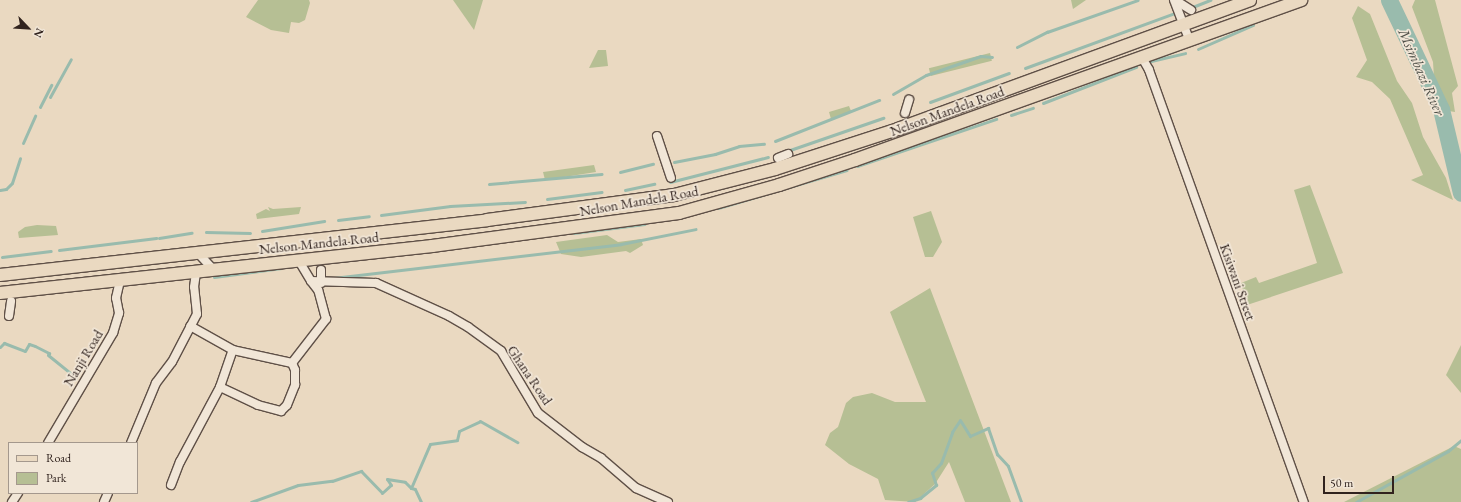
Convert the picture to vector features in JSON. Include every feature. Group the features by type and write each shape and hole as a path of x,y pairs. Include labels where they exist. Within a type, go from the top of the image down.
{"main road":[{"name":"Nelson Mandela Road","path":"0,275 647,200 709,187 776,169 898,129 1250,0"},
{"name":"Nelson Mandela Road","path":"0,293 432,246 679,213 779,185 855,160 1141,56 1301,0"}],"street":[{"path":"1175,0 1191,10"},
{"path":"1175,0 1189,39"},
{"name":"Kisiwani Street","path":"1141,56 1149,70 1304,502"},
{"path":"905,113 909,100"},
{"path":"657,136 671,178"},
{"path":"778,158 788,154"},
{"path":"197,252 214,270"},
{"path":"292,363 326,319 318,290 311,281 300,261"},
{"path":"320,270 321,283"},
{"path":"131,442 156,383 172,362 197,314 194,287 196,272"},
{"name":"Nanji Road","path":"49,442 113,333 119,313 116,298 120,280"},
{"name":"Ghana Road","path":"311,281 321,283 376,283 468,327 501,351 538,413 582,447 601,458 636,488 668,502"},
{"path":"9,316 11,301"},
{"path":"190,326 233,350 292,363"},
{"path":"172,485 180,462 220,387 233,350"},
{"path":"220,387 258,405 280,411 287,405 295,386 295,370 292,363"}],"green space":[{"path":"258,0 309,0 310,3 305,20 299,23 291,22 289,33 271,30 246,17"},
{"path":"453,0 483,0 474,30"},
{"path":"1071,0 1086,0 1073,9"},
{"path":"1415,0 1435,0 1458,86 1452,93 1455,112 1436,109 1433,62 1412,7"},
{"path":"1358,6 1370,14 1397,81 1412,103 1423,137 1446,178 1453,200 1411,180 1423,175 1390,99 1372,82 1356,77 1367,60 1352,18"},
{"path":"598,50 606,50 608,66 589,68"},
{"path":"990,53 992,61 931,76 929,68"},
{"path":"849,106 851,111 831,119 829,112"},
{"path":"594,165 596,172 545,180 543,172"},
{"path":"1310,185 1343,273 1247,305 1241,283 1256,277 1259,283 1317,263 1294,190"},
{"path":"268,207 273,209 301,207 299,214 257,219 256,214 266,209 270,211"},
{"path":"931,211 942,242 933,257 925,257 913,217"},
{"path":"37,225 56,226 58,235 19,238 18,232 25,227"},
{"path":"607,235 618,242 641,239 643,245 630,253 626,251 581,257 561,254 556,242"},
{"path":"930,288 1011,502 965,502 949,462 935,484 915,502 885,500 878,479 849,464 825,445 830,433 838,427 846,403 853,397 872,393 895,402 926,402 890,312"},
{"path":"1461,345 1461,393 1446,375"},
{"path":"1454,446 1461,449 1461,502 1344,502"}],"waterway":[{"path":"1017,47 1047,32 1138,0"},
{"path":"1190,8 1210,0"},
{"name":"Msimbazi River","path":"1389,0 1441,109 1461,193"},
{"path":"1025,68 1172,14"},
{"path":"1198,49 1253,25"},
{"path":"1151,61 1185,53"},
{"path":"893,94 926,75 981,56 992,57"},
{"path":"50,97 71,59"},
{"path":"1043,103 1136,67"},
{"path":"930,102 1009,73"},
{"path":"40,107 51,85"},
{"path":"775,141 879,100"},
{"path":"1011,115 1033,108"},
{"path":"23,143 35,116"},
{"path":"787,151 883,118"},
{"path":"857,166 996,119"},
{"path":"674,162 715,154 739,146 764,144"},
{"path":"670,182 768,157"},
{"path":"0,190 6,189 12,183 20,158"},
{"path":"620,172 653,164"},
{"path":"718,208 847,170"},
{"path":"489,184 602,174"},
{"path":"625,190 654,184"},
{"path":"547,199 602,192"},
{"path":"381,215 450,206 525,202"},
{"path":"338,220 369,216"},
{"path":"262,231 324,221"},
{"path":"574,233 644,224"},
{"path":"333,278 621,244 696,229"},
{"path":"206,232 250,233"},
{"path":"159,238 192,233"},
{"path":"59,250 156,238"},
{"path":"2,257 51,251"},
{"path":"214,277 281,268"},
{"path":"0,347 4,343 25,351 29,344 35,346 49,353 48,355 76,378"},
{"path":"908,502 920,498 936,485 932,473 941,463 952,432 960,420 970,436 988,428 997,454 1008,466 1021,502"},
{"path":"421,502 415,489 411,488 430,444 457,440 459,431 480,421 517,442"},
{"path":"1356,502 1448,451 1461,440"},
{"path":"251,502 298,485 332,481 361,471 382,493 391,485 387,479 405,482 411,488"}]}
